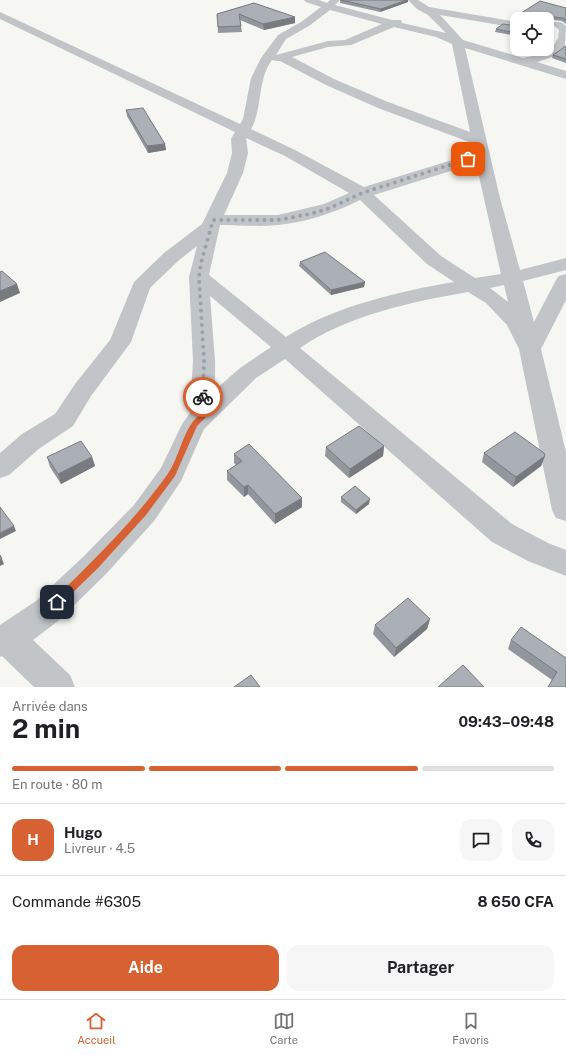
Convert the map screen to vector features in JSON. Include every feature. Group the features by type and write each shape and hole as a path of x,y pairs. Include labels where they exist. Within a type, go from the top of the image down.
{"street":[{"path":"308,0 332,3 352,14 440,35 458,42 566,75"},
{"path":"202,417 204,361 199,277 211,224 235,173 240,153 238,139 250,119 257,78 264,61 282,37 305,24 332,3"},
{"path":"264,61 328,44 347,43 394,24 403,18 414,7"},
{"path":"414,7 510,24"},
{"path":"414,7 432,14 457,39 458,42 481,148 530,349 566,510"},
{"path":"0,15 242,132 290,153 362,193 434,260 494,299 516,322 530,349"},
{"path":"522,62 541,58 557,51 565,38 564,29 557,23"},
{"path":"282,57 330,82 481,148"},
{"path":"0,468 31,441 64,420 83,390 120,342 142,286 171,257 211,224 278,220 330,208 362,193 481,148"},
{"path":"58,687 4,640 48,612 144,513 172,474 194,424 248,373 287,349 312,330 380,304 431,292 512,278 566,264"},
{"path":"199,277 287,349 502,533 538,552 566,563"},
{"path":"530,349 566,280"}],"building":[{"path":"341,0 407,0 381,9"},
{"path":"540,1 566,8 566,20 563,18 554,17 554,12 523,12"},
{"path":"254,3 295,17 263,24 239,14 241,26 218,27 217,14"},
{"path":"503,24 510,25 510,32 496,29"},
{"path":"566,46 566,59 554,54"},
{"path":"143,108 165,144 147,146 126,110"},
{"path":"325,252 365,282 331,290 300,262"},
{"path":"2,271 17,284 0,291 0,272"},
{"path":"359,426 384,446 350,469 326,447"},
{"path":"515,432 544,453 545,456 516,477 484,453"},
{"path":"81,441 92,457 58,474 47,457"},
{"path":"249,444 302,498 275,514 248,485 244,487 227,471 242,461 234,454"},
{"path":"355,486 370,499 356,510 341,497"},
{"path":"0,507 14,526 0,533"},
{"path":"408,598 430,619 396,648 375,625"},
{"path":"521,627 566,658 566,687 548,687 557,672 511,640"},
{"path":"463,665 484,687 438,687"},
{"path":"251,675 260,687 234,687"}],"way so far":[{"path":"203,397 204,361 199,277 201,263 213,220 278,220 310,214 330,208 362,193 468,159"}],"route":[{"path":"57,602 95,565 144,513 172,474 194,424 202,417 203,397"}]}
